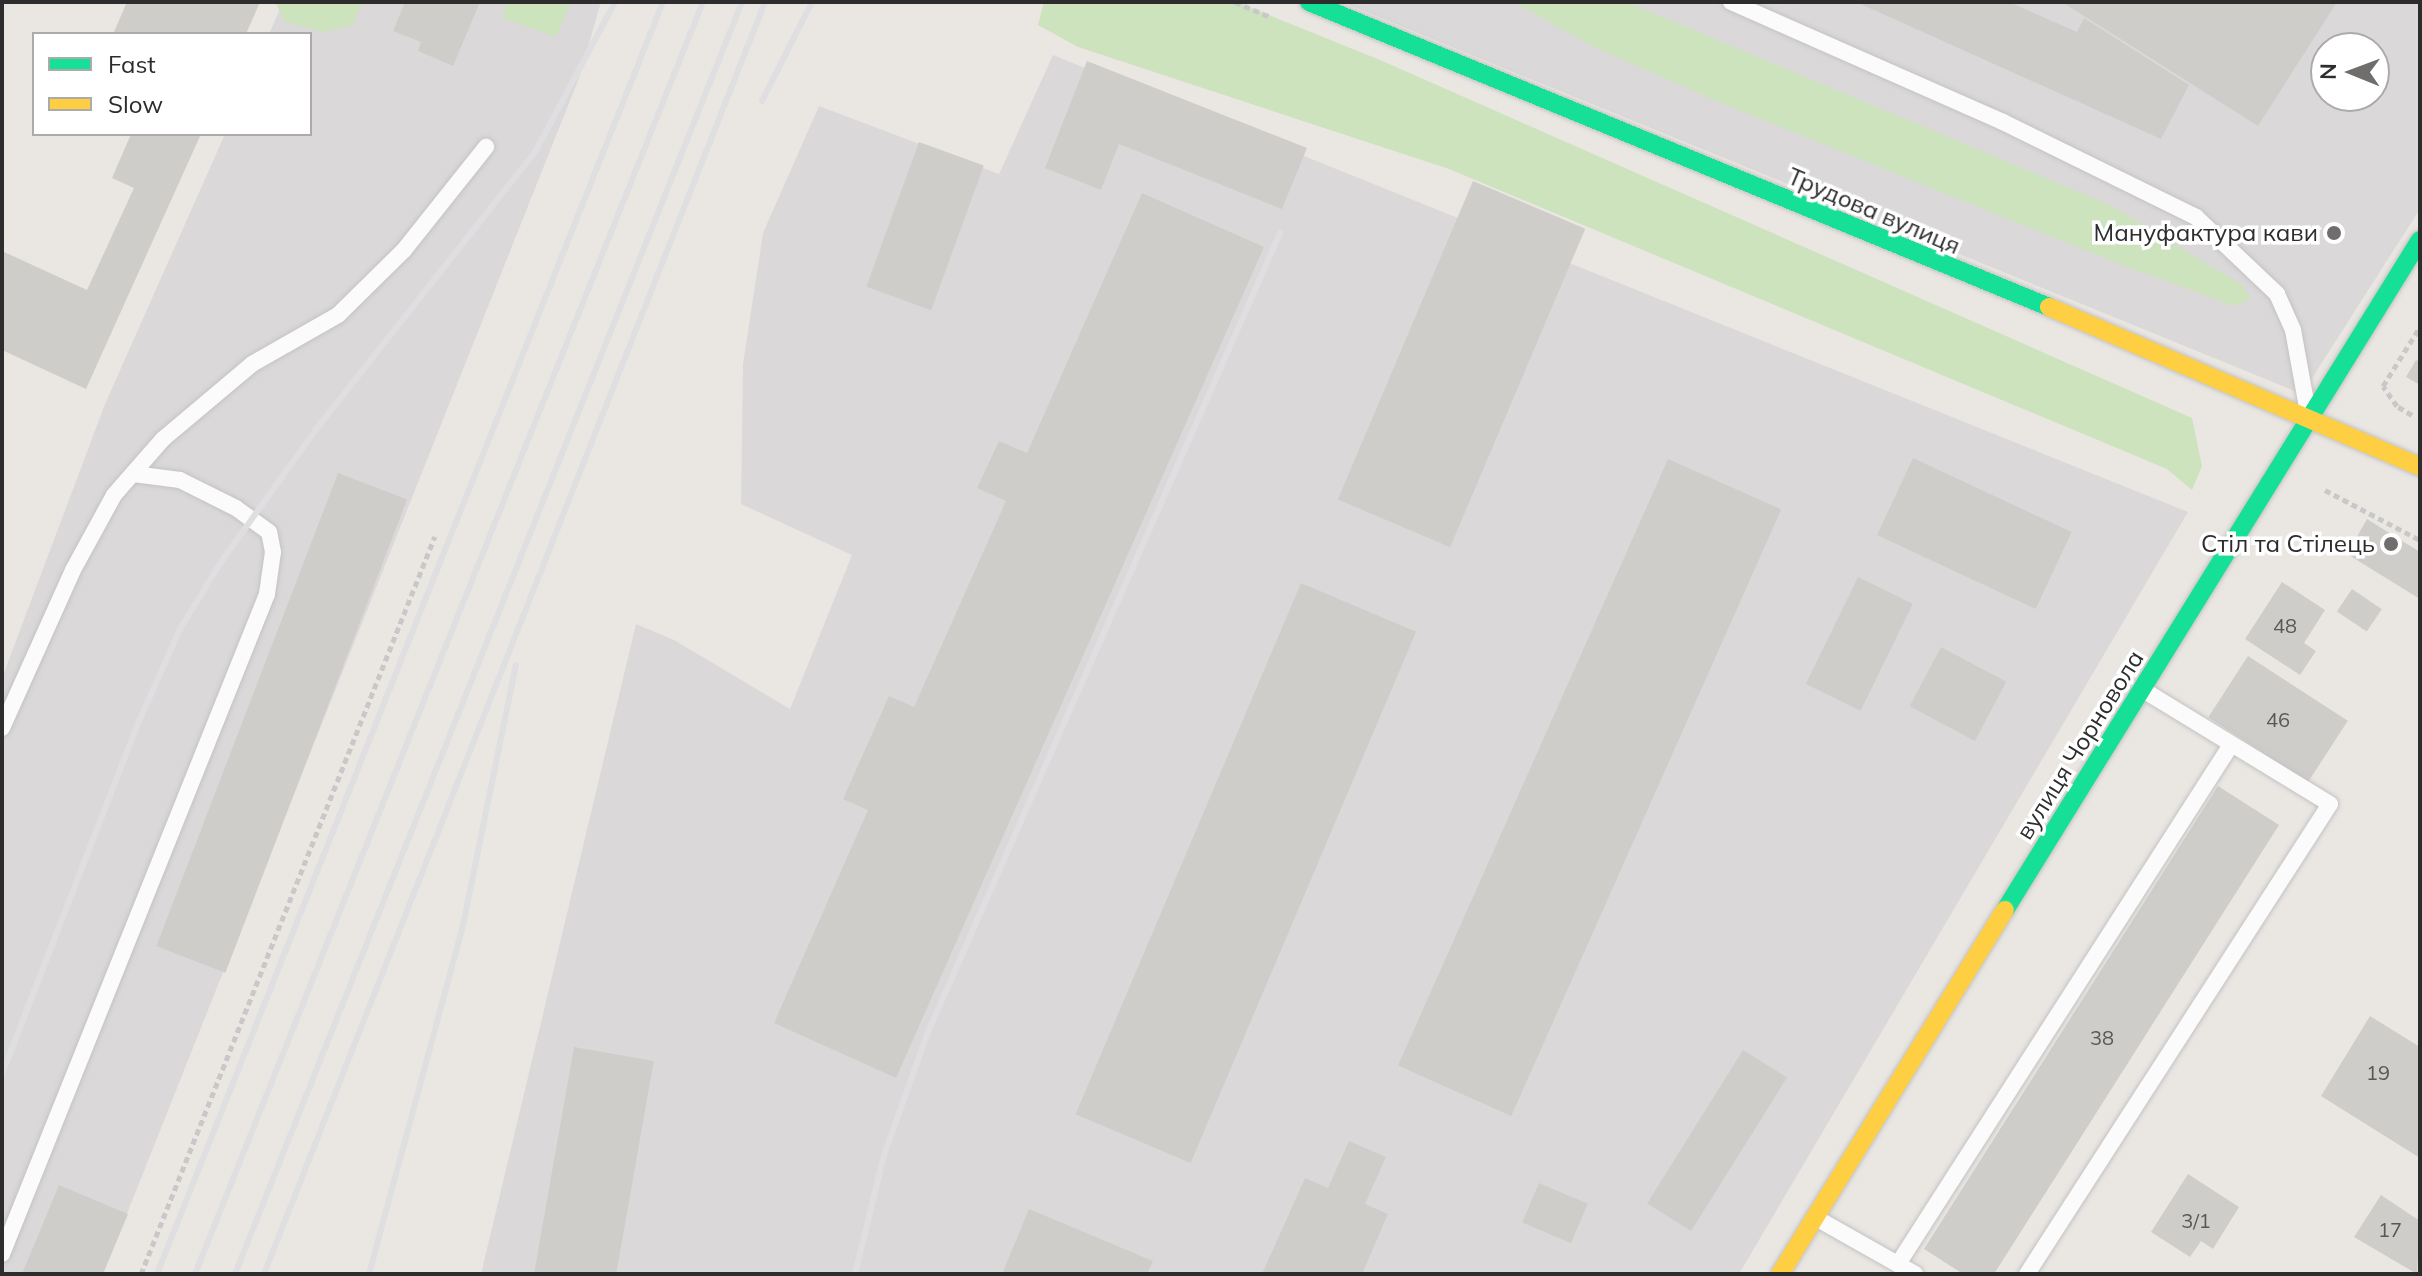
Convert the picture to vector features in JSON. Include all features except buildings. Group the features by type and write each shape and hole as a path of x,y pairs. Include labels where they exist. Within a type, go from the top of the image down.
{"street":[{"name":"Трудова вулиця","path":"1309,2 2309,415 2420,467"},
{"name":"вулиця Чорновола","path":"1780,1274 2420,240"}],"lane":[{"path":"1731,2 2003,122 2196,217 2277,294 2293,330 2309,415"},
{"path":"2,728 73,570 114,495 163,439 252,364 338,315 404,250 486,147"},
{"path":"2,1254 267,594 273,552 269,532 236,508 180,480 133,474"},
{"path":"2027,1274 2330,804 2142,690"},
{"path":"1898,1264 2231,745"},
{"path":"1815,1217 1915,1274"}],"path":[{"path":"2420,327 2383,386 2397,406 2420,419"},
{"path":"2325,490 2420,540"},
{"path":"141,1274 435,536"}],"shaded area":[{"path":"283,2 601,2 579,78 103,1274 2,1274 2,678 105,404 224,136 312,136 312,32 270,32"},
{"path":"1342,2 2420,2 2420,209 2302,394"},
{"path":"1053,55 2188,512 1739,1274 481,1274 636,624 674,640 790,709 852,555 741,504 743,364 763,233 819,106 999,174"}],"green space":[{"path":"275,2 362,2 353,25 324,32 285,22"},
{"path":"508,2 571,2 556,37 502,18"},
{"path":"1044,2 1237,2 1380,60 2192,418 2202,466 2192,490 2167,469 1449,169 1078,47 1038,25"},
{"path":"1627,2 2110,205 2242,285 2251,299 2235,306 2127,267 1721,103 1594,47 1515,3"}],"railway":[{"path":"2,1074 136,728 180,629 221,562 317,428 535,152 615,2"},
{"path":"157,1274 663,2"},
{"path":"195,1274 703,2"},
{"path":"235,1274 742,2"},
{"path":"264,1274 765,2"},
{"path":"762,101 812,2"},
{"path":"855,1274 884,1155 928,1032 1280,233"},
{"path":"369,1274 463,925 516,665"}],"traffic: fast":[{"path":"1309,2 2049,307"},
{"path":"2005,910 2420,240"}],"traffic: slow":[{"path":"2049,307 2420,467"},
{"path":"1780,1274 2005,910"}],"place":[{"name":"Мануфактура кави","path":"2334,233"},
{"name":"Стіл та Стілець","path":"2391,544"}]}
